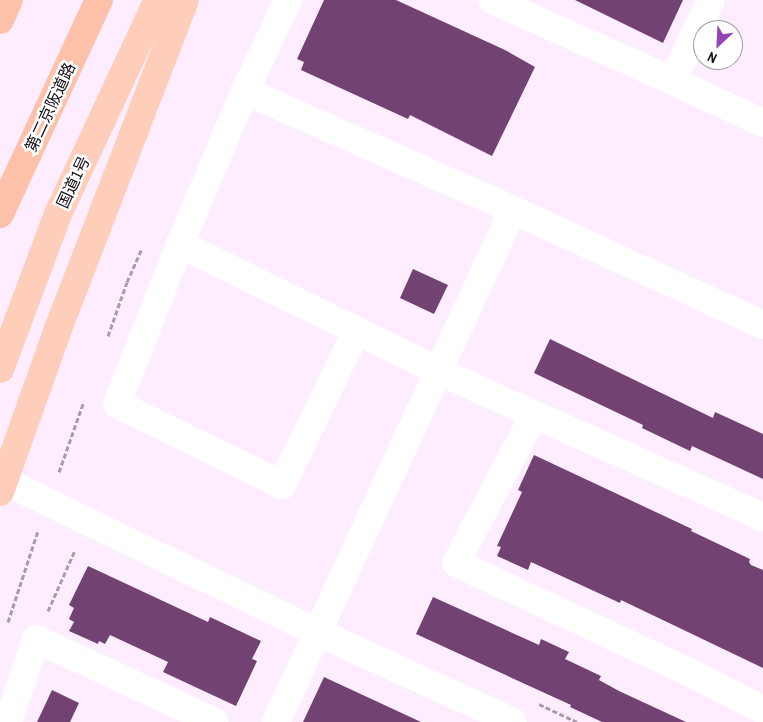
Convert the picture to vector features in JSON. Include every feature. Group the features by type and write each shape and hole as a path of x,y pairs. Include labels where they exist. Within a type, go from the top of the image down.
{"highway":[{"path":"0,20 9,0"},
{"name":"第二京阪道路","path":"0,214 100,0"},
{"name":"国道1号","path":"0,369 58,214 158,0"},
{"path":"0,492 58,329 185,0"}],"street":[{"path":"288,0 245,91 180,244 117,404 282,485 357,330"},
{"path":"492,0 763,123"},
{"path":"673,81 711,0"},
{"path":"245,91 514,210 763,325"},
{"path":"276,722 514,210"},
{"path":"180,244 440,372 534,416 763,517"},
{"path":"534,416 456,564 695,675 763,710"},
{"path":"0,479 319,633 513,722"},
{"path":"8,722 36,639 215,722"}],"path":[{"path":"6,629 38,530"},
{"path":"36,639 76,547"}],"building":[{"path":"324,0 396,0 505,50 535,67 492,156 410,115 408,119 301,70 304,62 297,59"},
{"path":"575,0 683,0 663,43"},
{"path":"413,269 448,285 434,314 400,298"},
{"path":"550,339 713,418 715,412 763,434 763,479 692,446 690,451 642,428 643,425 534,373"},
{"path":"534,455 692,529 691,531 750,559 751,565 763,570 763,668 621,600 620,603 531,562 528,570 497,556 501,547 497,546 522,492 518,490"},
{"path":"88,566 208,622 210,617 261,641 252,659 257,661 236,706 163,672 168,662 110,635 105,644 99,641 98,644 69,631 74,622 69,619 74,608 69,605"},
{"path":"433,597 539,645 541,639 569,652 565,659 601,676 599,680 686,722 602,722 570,707 571,705 416,634"},
{"path":"324,677 421,722 303,722"},
{"path":"52,690 79,703 70,722 37,722"}]}
